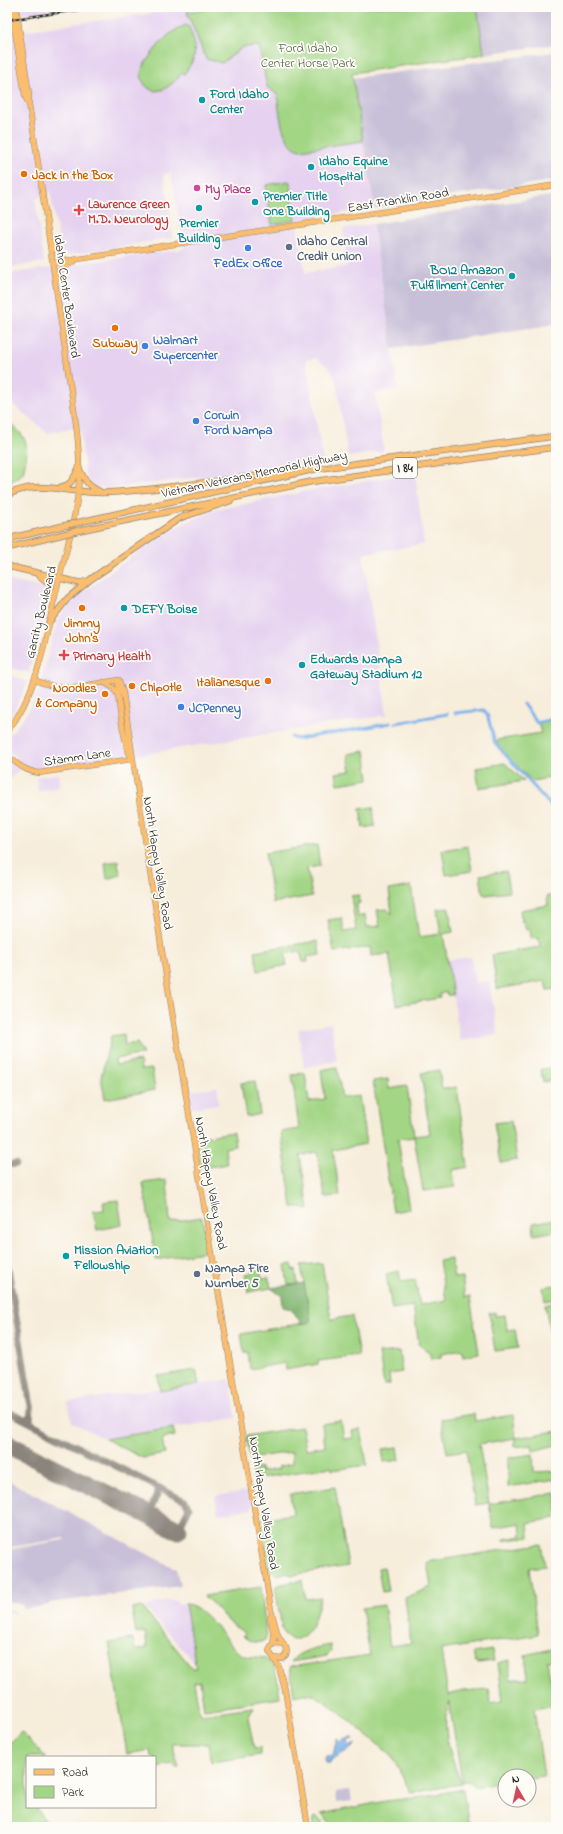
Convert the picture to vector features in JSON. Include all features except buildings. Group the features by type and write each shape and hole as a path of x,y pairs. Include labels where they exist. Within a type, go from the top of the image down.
{"highway":[{"name":"Vietnam Veterans Memorial Highway","path":"7,539 316,469 556,436"},
{"name":"Vietnam Veterans Memorial Highway","path":"7,548 76,531 310,482 556,447"},
{"path":"57,487 70,484 79,468"},
{"path":"79,468 87,485 104,493"},
{"path":"7,495 29,487 57,487 78,491 104,493 160,488 316,469"},
{"path":"49,622 68,598 91,579 180,518 255,493"},
{"path":"7,566 80,583 91,579"},
{"path":"34,573 46,579 49,583 54,599"}],"main road":[{"name":"Idaho Center Boulevard","path":"11,7 25,95 29,104"},
{"name":"Idaho Center Boulevard","path":"16,7 30,94 29,104 56,281 76,434 79,468 78,491"},
{"name":"East Franklin Road","path":"53,263 556,185"},
{"path":"50,242 60,257 70,260"},
{"path":"56,281 62,270 77,260"},
{"name":"Garrity Boulevard","path":"7,732 25,704 34,680 60,578 78,491"},
{"path":"34,680 69,688 119,680"},
{"name":"North Happy Valley Road","path":"119,680 118,696 128,754 132,760"},
{"name":"North Happy Valley Road","path":"119,680 121,684 132,747 132,760 271,1610 277,1631 283,1643"},
{"path":"104,682 112,688 118,696"},
{"name":"Stamm Lane","path":"7,755 21,767 39,773 132,760"},
{"name":"North Happy Valley Road","path":"271,1610 274,1635 273,1644"},
{"path":"285,1690 282,1666 287,1649 283,1643 278,1642 273,1644 270,1651 278,1667 285,1690 308,1827"},
{"path":"274,1658 279,1660 284,1657"}],"shaded area":[{"path":"21,7 71,7 22,14"},
{"path":"199,7 341,7 375,208 296,220 305,273 348,266 343,229 373,224 398,389 375,393 384,451 348,457 336,380 328,367 316,358 306,360 323,461 107,489 94,486 88,481 85,474 80,427 48,433 7,400 7,274 184,249 171,173 163,174 170,207 172,238 64,256 61,252 50,191 35,200 44,262 7,268 7,33"},
{"path":"477,7 556,7 556,44 484,54"},
{"path":"556,52 556,180 375,208 352,78"},
{"path":"556,195 556,324 392,349 373,224"},
{"path":"415,473 424,544 363,554 387,715 44,770 24,765 7,749 7,738 29,710 38,692 58,618 75,598 158,538 187,522 215,510 302,492"},
{"path":"7,577 11,581 42,588 47,585 49,589 29,673 7,667"},
{"path":"7,674 28,682 7,722"},
{"path":"7,759 19,770 7,782"},
{"path":"58,774 60,787 38,791 36,777"},
{"path":"471,957 475,983 489,981 498,1035 460,1041 447,960"},
{"path":"331,1023 337,1061 304,1067 298,1029"},
{"path":"217,1087 219,1104 191,1108 189,1095 191,1091"},
{"path":"230,1379 236,1418 105,1439 72,1422 68,1402 159,1388 160,1391"},
{"path":"7,1480 176,1569 180,1586 49,1603 49,1605 24,1609 23,1605 7,1601 7,1550 64,1540 64,1538 7,1548"},
{"path":"249,1491 252,1509 218,1514 215,1496"},
{"path":"176,1600 178,1605 185,1604 195,1661 192,1660 145,1607 151,1606 151,1604"},
{"path":"350,1790 352,1801 337,1803 336,1792"}],"green space":[{"name":"Ford Idaho Center Horse Park","path":"221,7 477,7 484,54 352,73 363,141 300,150 288,141 285,134 280,118 277,94 267,87 259,46 243,47 222,63 206,59 187,12"},
{"path":"186,25 189,27 195,46 194,57 189,68 184,74 182,73 171,85 166,88 155,91 150,89 145,85 141,77 144,65 166,37"},
{"path":"289,181 291,185 295,220 272,225 266,185"},
{"path":"7,421 15,427 24,438 27,450 23,473 7,485"},
{"path":"556,718 556,777 532,781 498,748 497,740 541,733 538,722"},
{"path":"365,751 369,779 338,784 336,773 351,771 348,754"},
{"path":"505,763 524,781 479,788 476,768"},
{"path":"373,807 375,826 363,828 360,809"},
{"path":"317,845 320,866 307,868 312,896 273,903 265,853"},
{"path":"468,846 472,871 446,875 442,850"},
{"path":"119,861 118,864 121,875 107,879 105,863"},
{"path":"506,871 509,892 486,895 483,894 480,875"},
{"path":"411,886 419,937 441,934 437,909 449,908 453,932 443,934 453,995 447,995 446,992 440,994 440,998 397,1005 389,954 371,956 370,947 334,952 328,920 342,918 344,932 356,930 351,896 358,895 360,903 357,904 358,917 365,915 367,927 380,926 377,910 387,909 392,914 389,890"},
{"path":"556,895 556,989 547,990 545,981 497,989 492,955 540,947 539,938 531,939 530,929 526,930 524,922 522,922 520,910 548,905 547,896"},
{"path":"318,941 320,955 307,957 308,962 303,962 300,951 285,954 287,965 258,971 255,951"},
{"path":"124,1034 125,1045 137,1043 143,1054 115,1059 116,1065 140,1061 141,1070 152,1069 155,1090 105,1099 101,1077 111,1036"},
{"path":"337,1067 342,1098 359,1096 366,1144 333,1150 340,1196 325,1197 317,1152 300,1155 309,1210 302,1207 292,1207 281,1132 299,1129 292,1075 305,1073 309,1102 325,1099 321,1070"},
{"path":"556,1067 556,1079 543,1082 541,1069"},
{"path":"439,1070 442,1089 457,1087 468,1167 453,1170 455,1187 423,1191 414,1137 398,1139 409,1209 393,1212 373,1081 388,1079 389,1089 407,1086 414,1136 430,1134 421,1073"},
{"path":"255,1081 260,1114 246,1117 241,1083"},
{"path":"511,1121 517,1160 501,1163 494,1123"},
{"path":"233,1132 235,1146 225,1148 227,1164 201,1168 196,1138"},
{"path":"167,1180 170,1222 202,1217 208,1251 156,1260 143,1183"},
{"path":"118,1200 122,1225 97,1230 93,1211 104,1210 103,1202"},
{"path":"556,1219 556,1231 534,1235 533,1223"},
{"path":"451,1259 454,1278 462,1277 465,1297 470,1297 479,1353 463,1356 462,1350 441,1354 441,1357 431,1359 429,1352 419,1345 413,1306 392,1309 386,1274 399,1271 401,1282 415,1280 420,1305 446,1300 439,1261"},
{"path":"322,1263 331,1319 352,1316 359,1356 318,1361 318,1364 286,1370 285,1363 250,1369 248,1352 244,1353 241,1334 310,1322 301,1265"},
{"path":"292,1264 293,1271 296,1270 298,1284 288,1285 285,1265"},
{"path":"258,1267 260,1268 262,1278 269,1277 271,1288 248,1292 245,1274 251,1273"},
{"path":"304,1283 311,1322 302,1324 291,1309 283,1307 282,1296 271,1288"},
{"path":"556,1285 556,1299 545,1301 543,1287"},
{"path":"553,1303 556,1307 556,1331 550,1332 545,1305"},
{"path":"495,1312 495,1316 505,1315 507,1330 515,1329 518,1348 495,1351 489,1313"},
{"path":"399,1351 402,1372 389,1374 390,1384 384,1385 379,1353"},
{"path":"196,1370 199,1384 160,1391 158,1376"},
{"path":"474,1414 475,1421 513,1415 516,1438 479,1444 489,1503 475,1505 466,1450 447,1453 441,1419"},
{"path":"341,1421 344,1439 353,1438 352,1431 361,1429 367,1465 332,1470 331,1467 253,1479 252,1470 260,1468 261,1472 279,1469 279,1466 292,1464 292,1452 250,1458 246,1436 302,1427 306,1449 325,1446 322,1424"},
{"path":"173,1428 175,1436 162,1439 165,1454 143,1458 105,1439"},
{"path":"556,1431 556,1445 533,1451 532,1445 514,1447 516,1438"},
{"path":"398,1447 400,1460 384,1462 382,1449"},
{"path":"533,1454 534,1472 556,1471 556,1479 508,1487 508,1458"},
{"path":"335,1487 348,1566 292,1575 286,1573 275,1575 273,1572 268,1571 260,1519 293,1514 290,1494"},
{"path":"556,1493 556,1518 528,1523 529,1537 503,1541 503,1539 521,1536 520,1523 493,1528 489,1504"},
{"path":"541,1544 545,1566 529,1568 538,1634 441,1650 448,1695 463,1691 488,1689 491,1703 503,1701 498,1663 510,1660 510,1679 528,1679 525,1655 556,1648 556,1660 547,1661 555,1705 534,1709 544,1776 537,1777 537,1768 497,1768 497,1783 475,1787 471,1783 461,1782 462,1784 411,1793 391,1755 328,1703 314,1695 304,1694 294,1696 290,1667 370,1655 362,1608 384,1605 390,1646 411,1643 405,1598 431,1587 427,1562","holes":["449,1702 461,1782 450,1753 446,1731"]},
{"path":"384,1567 388,1591 382,1592 378,1568"},
{"path":"302,1580 305,1599 321,1597 315,1618 309,1630 305,1635 292,1640 284,1634 282,1628 275,1587 277,1585"},
{"path":"261,1587 267,1634 266,1639 260,1642 251,1641 242,1636 244,1634 242,1631 230,1623 204,1596"},
{"path":"185,1604 192,1605 206,1616 238,1652 248,1657 263,1658 272,1665 278,1681 280,1698 204,1709 200,1681 194,1682 199,1710 202,1714 254,1708 248,1717 254,1748 260,1747 260,1755 211,1762 208,1744 172,1744 179,1767 176,1768 173,1764 156,1767 156,1756 151,1756 150,1750 127,1754 109,1643 133,1639 135,1650 147,1648 145,1632 136,1634 132,1609 142,1607 192,1668 196,1668"},
{"path":"330,1645 331,1652 327,1656 291,1662 303,1652"},
{"path":"492,1650 494,1661 478,1663 475,1661 473,1653"},
{"path":"21,1732 45,1756 26,1756 26,1808 36,1808 46,1821 14,1827 13,1824 7,1820 7,1742 9,1744"},
{"path":"463,1789 469,1827 333,1827 321,1814 386,1801 423,1797"},
{"path":"317,1817 326,1827 314,1827 313,1818"}],"water":[{"path":"351,1737 353,1739 349,1740 348,1744 351,1746 356,1744 330,1761 330,1763 326,1763 326,1756 333,1755 337,1738 339,1742"}],"waterway":[{"path":"523,704 537,723 556,718"},
{"path":"455,713 484,710 487,714 495,743 553,808"},
{"path":"396,723 447,714"},
{"path":"329,734 391,723"},
{"path":"291,737 298,739 326,734"},
{"path":"7,1610 14,1614"}],"taxiway":[{"path":"7,1165 16,1164"},
{"path":"7,1262 31,1407 30,1422"},
{"path":"7,1411 185,1501 189,1508 181,1524 175,1528"},
{"path":"148,1515 160,1488"}],"runway":[{"path":"7,1444 178,1530"}],"railway":[{"path":"7,20 99,7"}],"place":[{"name":"Ford Idaho Center","path":"202,100"},
{"name":"Idaho Equine Hospital","path":"311,167"},
{"name":"Jack in the Box","path":"24,174"},
{"name":"My Place","path":"197,188"},
{"name":"Premier Title One Building","path":"255,202"},
{"name":"Premier Building","path":"199,208"},
{"name":"Lawrence Green M.D. Neurology","path":"79,210"},
{"name":"Idaho Central Credit Union","path":"289,247"},
{"name":"FedEx Office","path":"248,248"},
{"name":"BOI2 Amazon Fulfillment Center","path":"512,276"},
{"name":"Subway","path":"115,328"},
{"name":"Walmart Supercenter","path":"145,346"},
{"name":"Corwin Ford Nampa","path":"196,421"},
{"name":"Jimmy John's","path":"82,608"},
{"name":"DEFY Boise","path":"124,608"},
{"name":"Primary Health","path":"64,655"},
{"name":"Edwards Nampa Gateway Stadium 12","path":"302,665"},
{"name":"Italianesque","path":"268,681"},
{"name":"Chipotle","path":"132,686"},
{"name":"Noodles & Company","path":"105,694"},
{"name":"JCPenney","path":"181,707"},
{"name":"Mission Aviation Fellowship","path":"66,1256"},
{"name":"Nampa Fire Number 5","path":"197,1274"}]}
